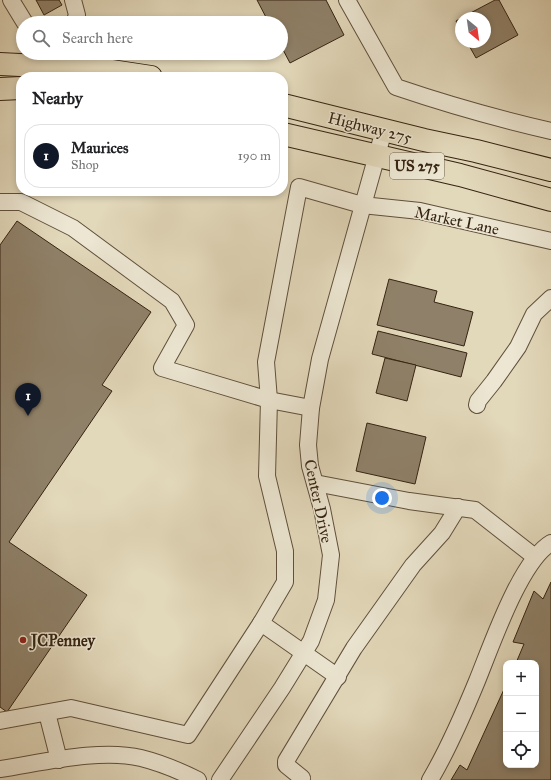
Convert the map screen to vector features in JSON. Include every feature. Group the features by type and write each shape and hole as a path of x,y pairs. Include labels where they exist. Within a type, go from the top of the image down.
{"highway":[{"path":"0,64 98,68 122,72"},
{"path":"0,89 16,88"},
{"name":"Highway 275","path":"288,106 551,170"},
{"name":"Highway 275","path":"288,135 376,157 460,175 551,200"}],"street":[{"path":"11,0 20,16"},
{"path":"73,0 77,16"},
{"path":"347,0 396,86 442,102 551,131"},
{"name":"Center Drive","path":"220,780 304,653 311,641 326,600 330,555 322,509 310,466 308,445 311,408 320,359 384,130"},
{"name":"Market Lane","path":"269,400 266,362 299,187 362,205 420,211 551,241"},
{"path":"0,202 21,202 73,228 172,301 186,324 162,368 269,400 311,408"},
{"path":"477,405 478,401 518,347 534,314 551,298"},
{"path":"0,721 71,708 188,735 261,623 285,582 285,551 267,476 269,400"},
{"path":"314,483 409,501 475,510 535,557"},
{"path":"301,780 302,778 286,765 286,761 338,677 354,648 410,570 427,548 442,533 458,508"},
{"path":"430,780 446,753 501,621 517,588 535,557 551,543"},
{"path":"261,623 338,677"},
{"path":"47,713 59,760"},
{"path":"0,769 59,760 108,755 140,758 177,770 198,780"}],"building":[{"path":"36,0 59,0 62,5 44,15"},
{"path":"257,0 326,0 344,35 290,63 288,59 288,16 265,16"},
{"path":"495,0 499,0 518,35 476,58 470,48 491,48 491,12 472,12"},
{"path":"17,221 151,312 102,385 112,391 9,542 87,595 7,712 0,707 0,245"},
{"path":"389,279 437,291 434,302 473,312 464,346 377,325"},
{"path":"378,331 467,353 461,377 372,354"},
{"path":"385,358 416,365 407,401 376,393"},
{"path":"367,423 426,437 415,484 356,471"},
{"path":"551,582 551,780 451,780 460,765 467,770 503,692 503,768 539,768 539,660 517,660 524,644 513,642 534,591 543,599"}],"place":[{"name":"Maurices","path":"28,416"},
{"name":"JCPenney","path":"23,640"}]}
